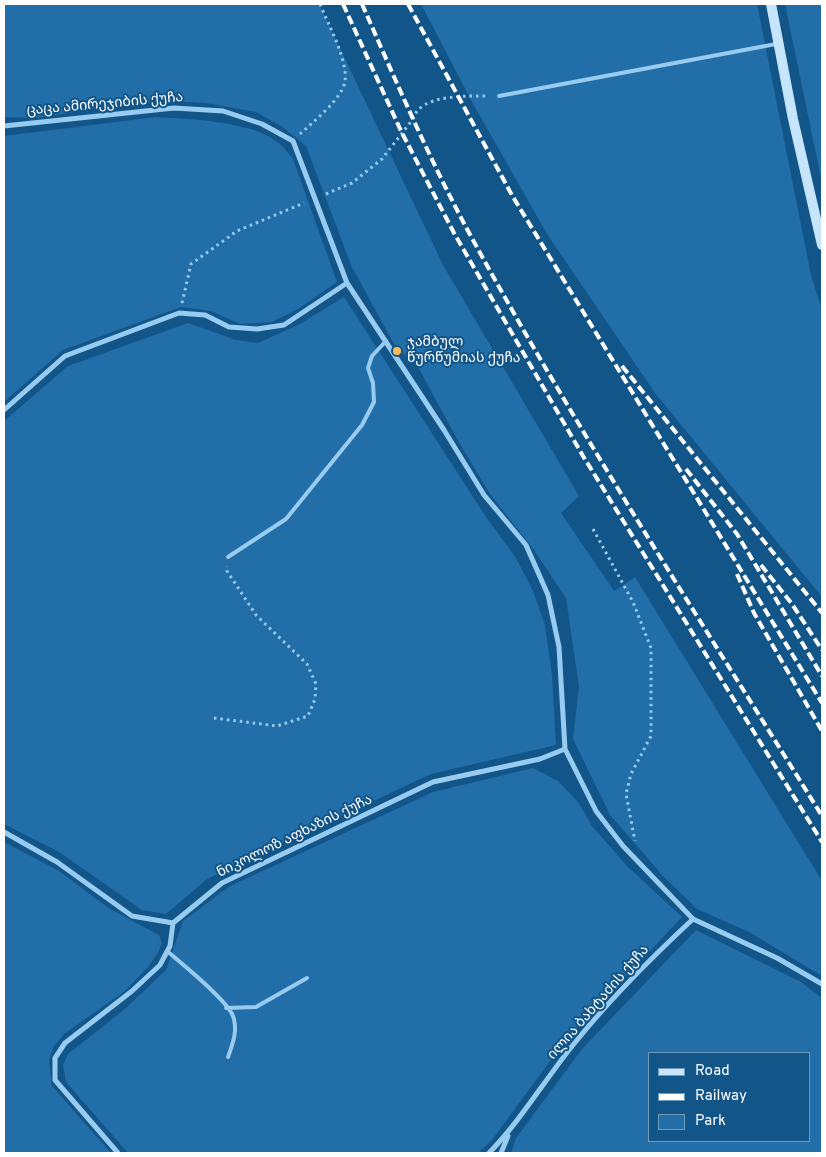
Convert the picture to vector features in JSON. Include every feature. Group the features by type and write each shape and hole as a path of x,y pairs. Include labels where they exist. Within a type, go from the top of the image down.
{"main road":[{"path":"771,4 822,245"}],"street":[{"name":"ცაცა ამირეჯიბის ქუჩა","path":"4,126 174,108 223,111 262,124 293,141"},
{"path":"293,141 347,283 484,495 526,545 548,595 559,647 565,748 596,812 636,861 693,919 777,958 822,984"},
{"path":"4,410 66,356 179,313 205,315 229,327 257,329 284,325 347,283"},
{"name":"ნიკოლოზ აფხაზის ქუჩა","path":"173,922 222,883 433,782 540,759 565,748"},
{"path":"4,832 56,862 132,916 173,922 167,951 160,964 132,991 65,1043 55,1058 55,1080 118,1153"},
{"name":"ილია ბახტაძის ქუჩა","path":"489,1153 510,1131 573,1045 654,955 693,919"},
{"path":"501,1153 510,1131"}],"lane":[{"path":"499,96 779,43"},
{"path":"228,557 286,520 362,425 374,402 373,383 368,368 372,356 386,342"},
{"path":"167,951 233,1015 236,1034 228,1057"},
{"path":"226,1008 256,1007 307,978"}],"path":[{"path":"293,141 331,105 345,83 344,66 320,4"},
{"path":"179,313 191,264 237,232 352,183 382,160 413,119 415,111 428,102 458,97 499,96"},
{"path":"593,529 633,602 651,648 651,736 631,774 626,794 635,835 636,861"},
{"path":"214,718 277,726 308,716 315,699 316,684 307,664 256,615 226,570 228,557"}],"green space":[{"path":"4,4 319,4 443,265 579,496 561,513 614,591 635,577 822,881 822,976 749,932 697,909 663,876 610,815 573,739 579,687 566,598 534,550 490,494 457,439 418,367 395,346 351,265 306,146 281,126 256,112 206,103 170,101 125,104 37,118 4,117"},
{"path":"421,4 757,4 811,275 822,310 822,597 655,393 547,234 471,100"},
{"path":"785,4 822,4 822,183"},
{"path":"156,117 203,120 238,126 269,136 282,146 293,159 337,282 298,309 272,322 240,324 211,311 181,307 63,350 4,402 4,136"},
{"path":"344,297 486,517 516,558 533,591 545,625 552,675 556,745 431,774 207,879 166,914 142,910 59,852 4,824 4,421 68,366 188,323 236,340 258,343 300,324"},
{"path":"533,768 558,781 578,802 592,826 627,866 682,917 562,1045 492,1140 478,1153 128,1153 66,1082 63,1065 68,1054 126,1008 166,970 183,921 230,886 433,792"},
{"path":"4,842 59,871 110,909 159,935 162,943 158,953 148,967 125,991 64,1034 54,1046 49,1059 52,1086 111,1153 4,1153"},
{"path":"696,930 801,982 822,998 822,1153 511,1153 516,1138 582,1049"}],"railway":[{"path":"343,4 401,131 454,233 583,456 822,842"},
{"path":"362,4 439,174 509,304 640,525 822,816"},
{"path":"408,4 513,197 822,703"},
{"path":"622,366 822,613"},
{"path":"686,469 737,534 822,676"},
{"path":"761,565 792,604 822,650"},
{"path":"737,574 754,613 822,731"}],"place":[{"name":"ჯამბულ წურწუმიას ქუჩა","path":"397,351"}]}
